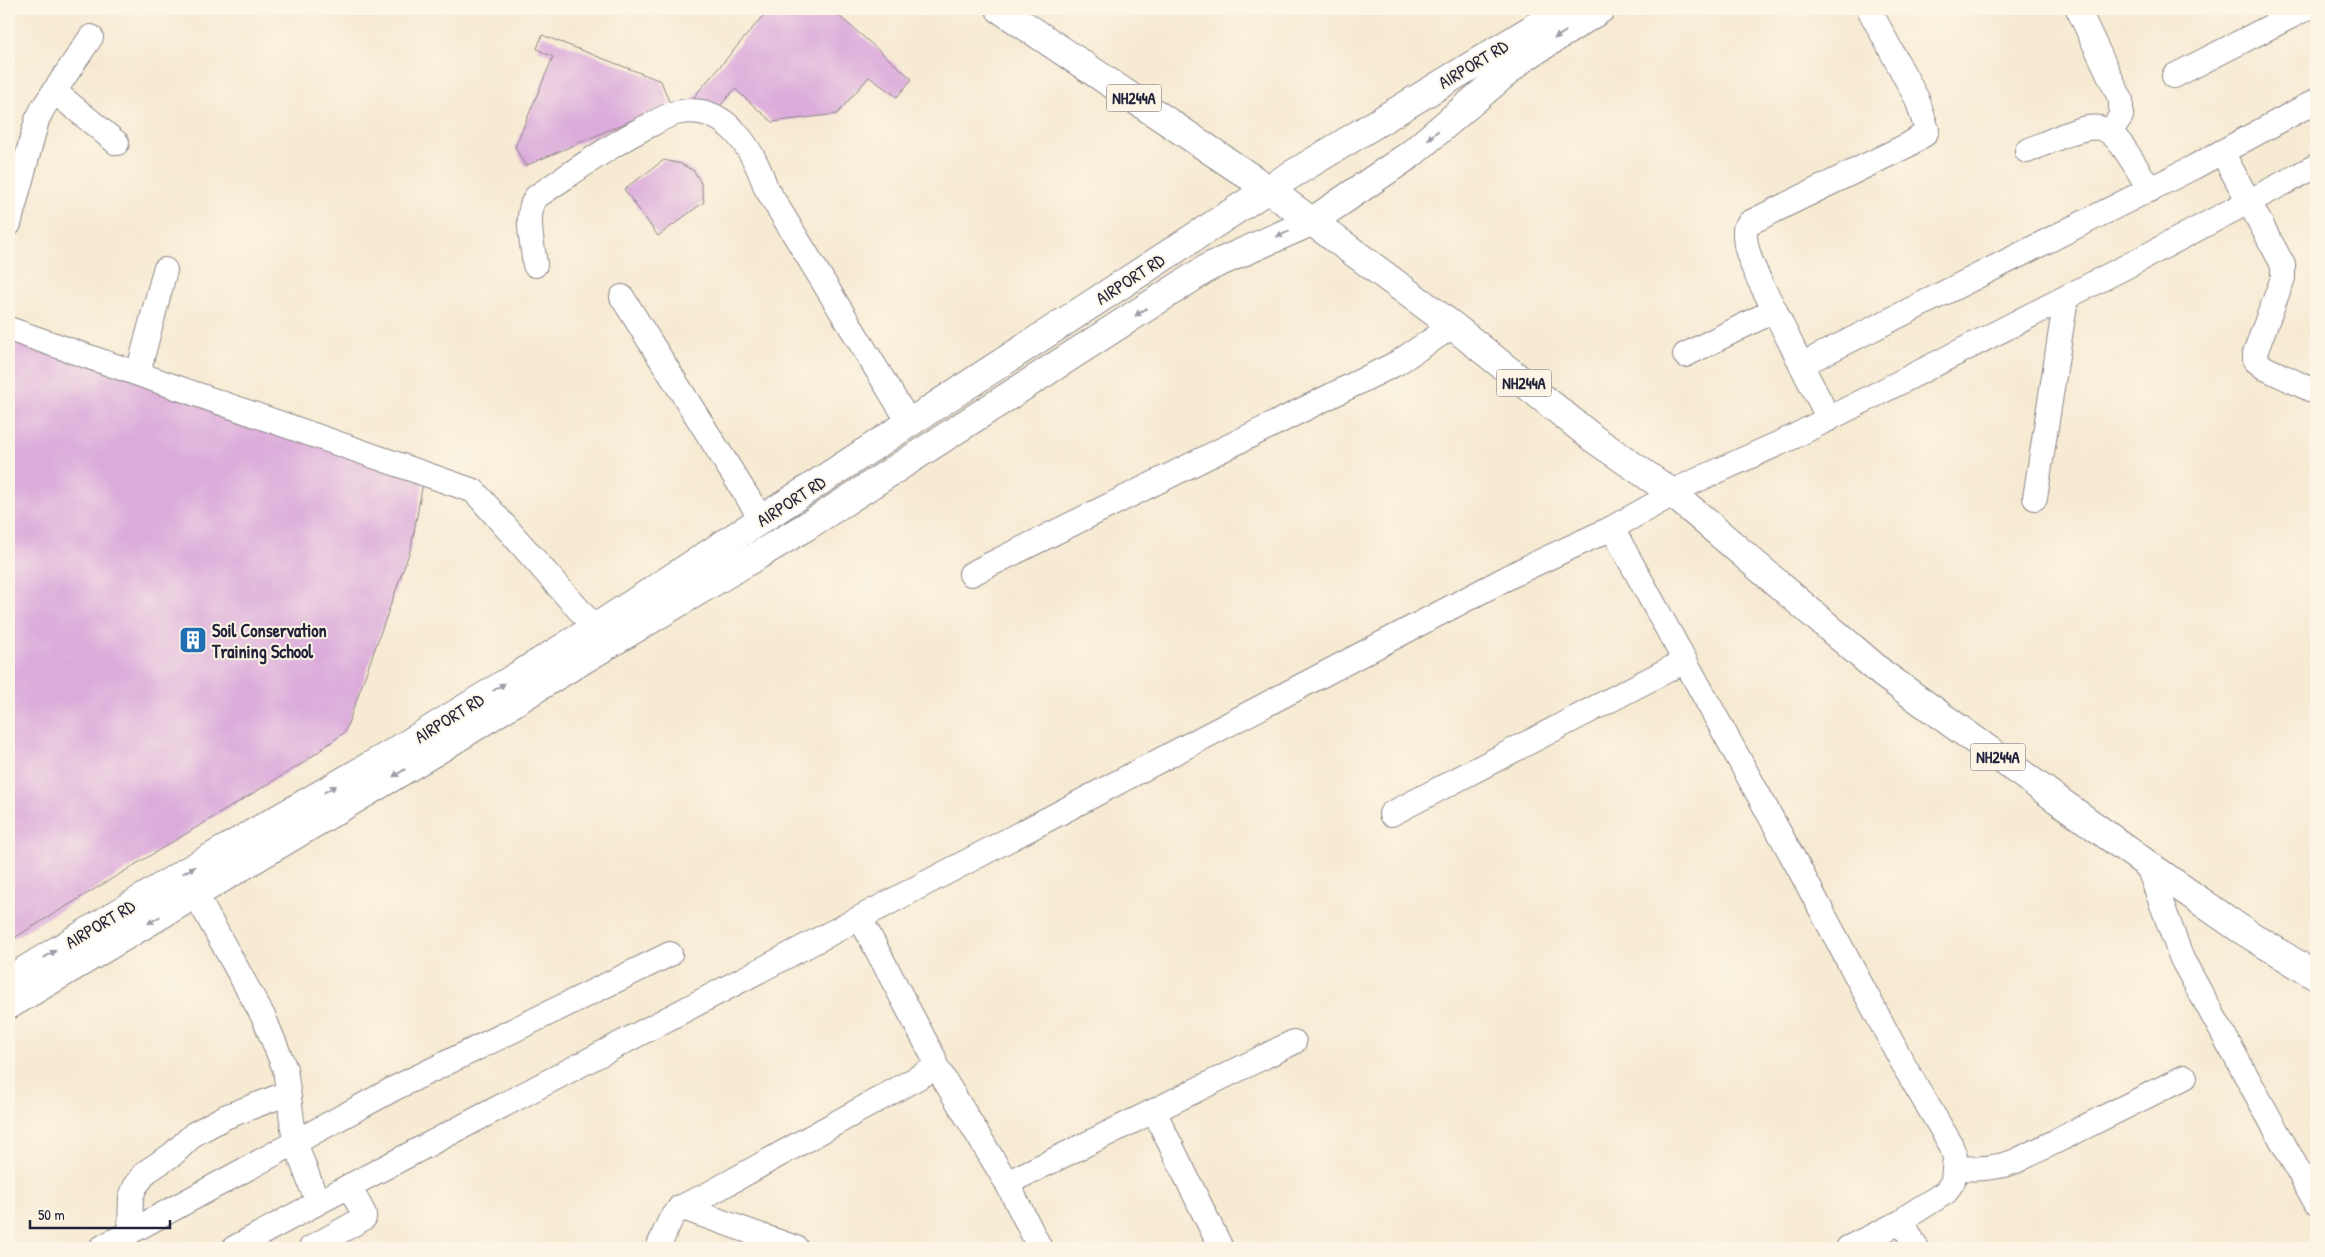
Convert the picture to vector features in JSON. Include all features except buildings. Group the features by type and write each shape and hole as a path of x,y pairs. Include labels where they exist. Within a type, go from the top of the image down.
{"main road":[{"name":"NH244A","path":"1000,9 1268,189 1453,326 1594,440 1671,492 1883,674 2147,864 2239,928 2316,976"},
{"name":"AIRPORT RD","path":"9,980 184,873 396,752 595,628 1268,189 1565,9"},
{"path":"9,1005 196,895 806,526 1209,267 1311,222 1410,154 1522,59 1601,9"}],"street":[{"path":"1829,419 1775,310 1748,249 1744,235 1747,225 1908,145 1925,134 1927,130 1917,99 1868,9"},
{"path":"2078,9 2121,100 2122,116 2110,132"},
{"path":"2174,76 2305,9"},
{"path":"9,224 37,120 91,37"},
{"path":"54,92 118,143"},
{"path":"1801,365 2150,190 2225,158 2316,101"},
{"path":"536,265 530,214 531,204 536,197 627,136 675,113 700,112 722,120 739,134 757,165 766,188 910,424"},
{"path":"2027,151 2084,128 2102,128 2118,138 2150,190"},
{"path":"2225,158 2244,196 2281,258 2284,271 2255,353 2255,360 2264,368 2316,392"},
{"path":"234,1248 315,1195 349,1186 1522,570 1612,528 1664,499 1671,492 1783,442 1829,419 2066,298 2244,196 2316,166"},
{"path":"138,374 165,270"},
{"path":"622,297 762,520"},
{"path":"2034,498 2066,298"},
{"path":"1685,356 1775,310"},
{"path":"971,574 1397,363 1453,326"},
{"path":"9,329 474,491 595,628"},
{"path":"1612,528 1906,1072 1950,1143 1955,1157 1956,1168 1953,1181 1946,1192 1908,1216 1905,1220 1848,1248"},
{"path":"1391,814 1685,662"},
{"path":"2147,864 2182,959 2316,1203"},
{"path":"196,895 264,1018 285,1069 298,1151 315,1195"},
{"path":"860,918 934,1058 936,1066 1007,1183 1040,1248"},
{"path":"102,1248 130,1232 298,1151 395,1088 670,954"},
{"path":"1007,1183 1294,1042"},
{"path":"658,1248 672,1216 680,1207 705,1196 933,1070 936,1066"},
{"path":"1956,1168 1984,1170 2001,1166 2036,1152 2185,1077"},
{"path":"130,1232 131,1197 135,1187 146,1172 173,1154 194,1134 225,1117 288,1093"},
{"path":"1154,1111 1221,1248"},
{"path":"311,1248 363,1219 364,1214 349,1186"},
{"path":"680,1207 796,1248"},
{"path":"1905,1220 1906,1228 1917,1248"}],"place":[{"name":"Soil Conservation Training School","path":"193,640"}]}
